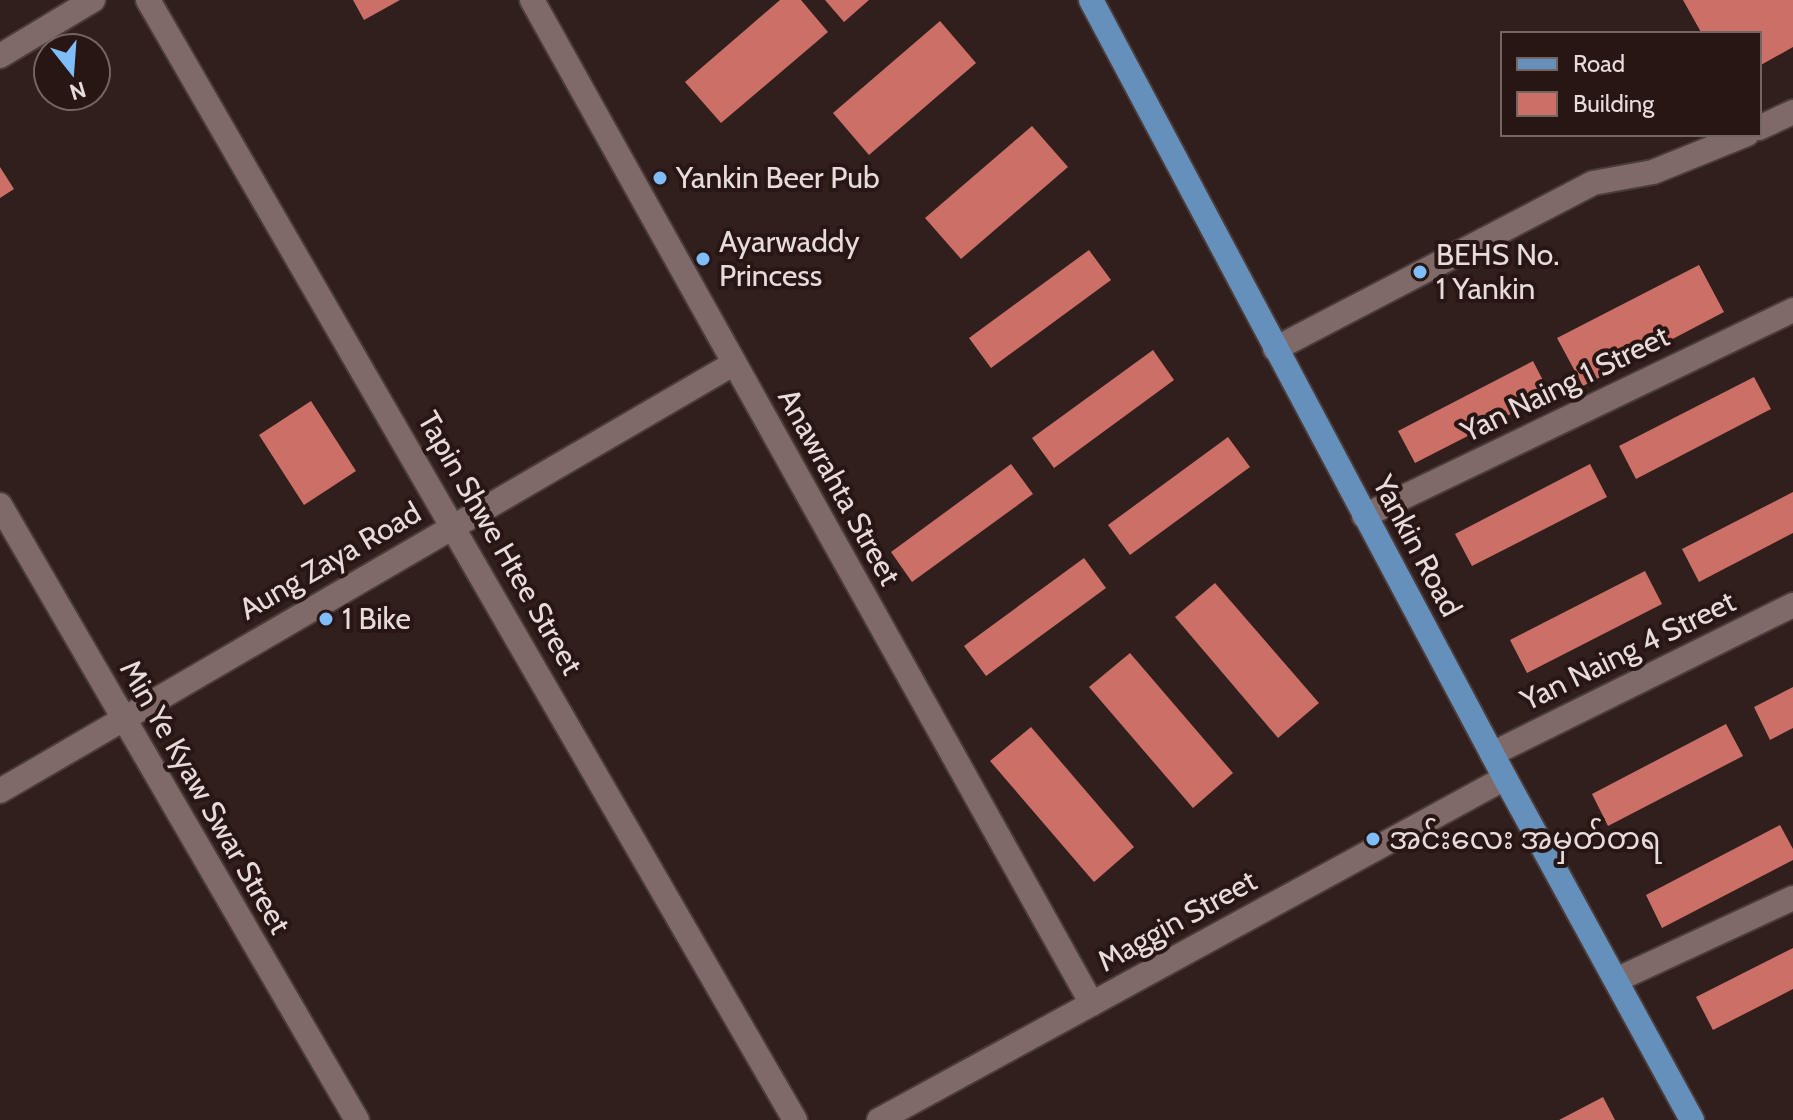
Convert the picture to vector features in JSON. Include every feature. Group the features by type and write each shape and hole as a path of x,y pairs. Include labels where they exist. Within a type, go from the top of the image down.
{"main road":[{"name":"Yankin Road","path":"1091,0 1364,516 1692,1120"}],"street":[{"path":"0,56 93,0"},
{"name":"Tapin Shwe Htee Street","path":"148,0 795,1120"},
{"name":"Anawrahta Street","path":"532,0 1092,1004"},
{"path":"1761,127 1793,112"},
{"path":"1275,349 1593,183 1653,172 1742,136"},
{"name":"Yan Naing 1 Street","path":"1364,516 1793,310"},
{"name":"Aung Zaya Road","path":"0,791 733,364"},
{"name":"Min Ye Kyaw Swar Street","path":"0,505 357,1120"},
{"name":"Yan Naing 4 Street","path":"1492,754 1793,605"},
{"name":"Maggin Street","path":"879,1120 1505,778"},
{"path":"1616,980 1793,898"}],"building":[{"path":"353,0 400,0 364,20"},
{"path":"780,0 801,0 828,32 721,123 685,82"},
{"path":"825,0 869,0 844,22"},
{"path":"1683,0 1793,0 1793,47 1761,65 1761,32 1701,32"},
{"path":"940,21 976,63 869,155 833,113"},
{"path":"1032,126 1068,167 961,259 925,218"},
{"path":"0,167 14,189 0,198"},
{"path":"1089,250 1111,280 991,368 969,338"},
{"path":"1699,265 1724,312 1583,386 1557,338"},
{"path":"1153,350 1174,380 1054,468 1032,438"},
{"path":"1533,361 1550,394 1415,463 1398,431"},
{"path":"1754,377 1771,409 1636,479 1619,446"},
{"path":"311,401 356,471 304,505 259,435"},
{"path":"1228,437 1250,467 1130,555 1108,525"},
{"path":"1011,464 1033,494 912,582 891,552"},
{"path":"1590,464 1607,497 1472,566 1455,534"},
{"path":"1793,492 1793,533 1699,582 1682,549"},
{"path":"1084,558 1106,588 986,676 964,646"},
{"path":"1645,571 1662,604 1527,673 1510,640"},
{"path":"1215,583 1319,703 1278,738 1175,617"},
{"path":"1130,653 1233,773 1193,808 1089,687"},
{"path":"1793,687 1793,728 1770,740 1754,707"},
{"path":"1726,724 1743,756 1608,826 1592,794"},
{"path":"1031,727 1134,847 1094,882 990,761"},
{"path":"1780,825 1793,849 1793,860 1662,928 1646,895"},
{"path":"1793,948 1793,989 1713,1030 1696,997"},
{"path":"1603,1097 1615,1120 1559,1120"}],"place":[{"name":"Yankin Beer Pub","path":"660,178"},
{"name":"Ayarwaddy Princess","path":"703,259"},
{"name":"BEHS No. 1 Yankin","path":"1420,272"},
{"name":"1 Bike","path":"326,619"},
{"name":"အင်းလေး အမှတ်တရ","path":"1373,839"}]}
